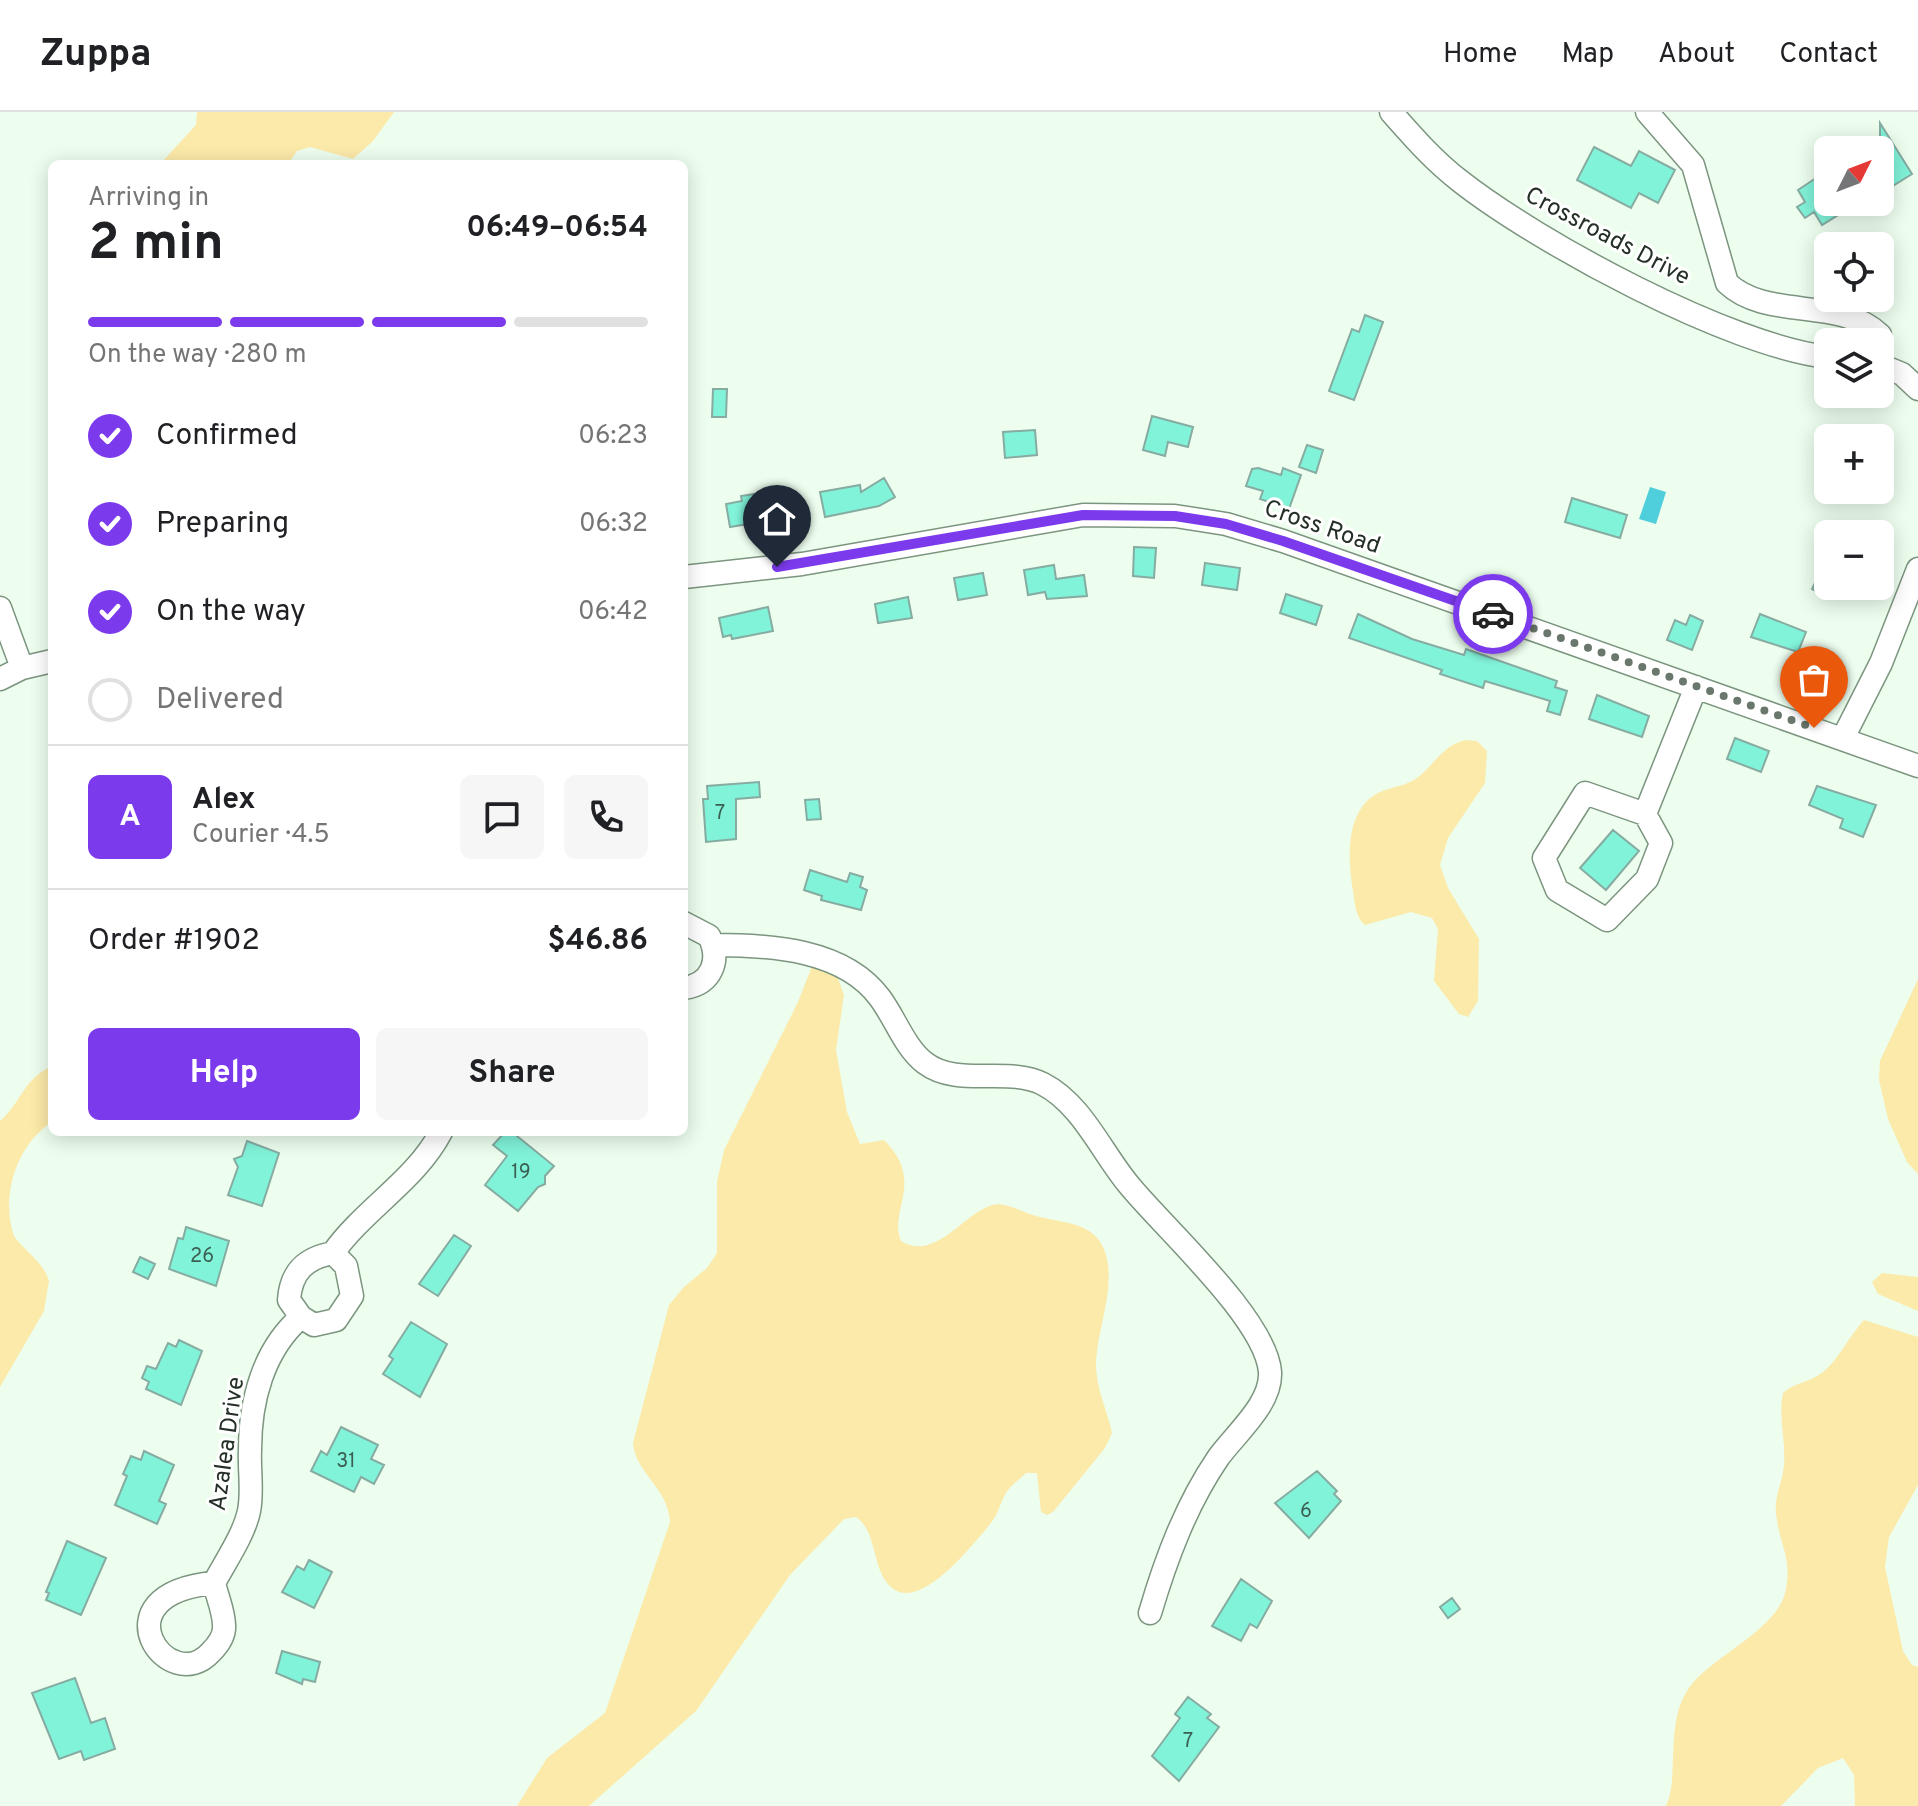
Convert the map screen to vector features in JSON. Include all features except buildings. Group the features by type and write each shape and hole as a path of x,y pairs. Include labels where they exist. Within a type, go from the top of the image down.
{"street":[{"name":"Crossroads Drive","path":"1391,112 1440,164 1528,227 1642,289 1757,341 1814,354"},
{"path":"1647,112 1693,165 1727,283 1754,299 1843,316 1870,328"},
{"path":"1894,371 1918,389"},
{"name":"Cross Road","path":"688,577 802,564 1083,515 1175,516 1226,524 1283,541 1918,766"},
{"path":"1843,738 1881,663 1918,569"},
{"path":"0,608 22,668"},
{"path":"0,679 22,668 48,662"},
{"path":"1645,814 1696,687"},
{"path":"1585,793 1645,814 1661,843 1647,879 1607,920 1557,890 1544,858 1585,793"},
{"path":"688,924 702,929 714,945 716,956 708,977 688,987"},
{"path":"714,945 755,945 843,966 879,996 927,1065 953,1073 1024,1077 1044,1085 1087,1126 1125,1181 1163,1227 1209,1270 1234,1303 1270,1369 1269,1389 1217,1460 1187,1512 1150,1613"},
{"path":"333,1253 346,1266 352,1284 348,1307 328,1324 314,1325 301,1317 289,1300 296,1276 312,1257 333,1253 348,1231 417,1167 438,1136"},
{"name":"Azalea Drive","path":"214,1583 249,1513 250,1448 257,1385 284,1332 301,1317"}],"shaded area":[{"path":"197,112 394,112 373,141 353,159 310,147 297,151 291,160 164,160 196,125"},
{"path":"1465,740 1477,741 1487,751 1485,783 1448,838 1440,865 1448,888 1479,939 1478,1001 1468,1017 1459,1014 1434,981 1438,929 1432,918 1411,912 1365,925 1356,907 1350,861 1354,823 1366,802 1376,794 1412,781 1444,751"},
{"path":"832,961 844,995 836,1050 847,1112 860,1144 884,1140 903,1169 898,1229 901,1241 913,1246 925,1246 981,1210 997,1204 1070,1223 1098,1239 1104,1250 1109,1276 1096,1371 1112,1433 1105,1448 1053,1512 1047,1515 1041,1512 1037,1473 1026,1473 1008,1490 994,1519 973,1545 946,1572 917,1591 903,1593 891,1587 880,1571 863,1524 856,1517 844,1519 790,1575 696,1711 589,1806 517,1806 547,1758 605,1713 670,1522 664,1499 639,1463 633,1443 669,1305 684,1287 707,1268 717,1253 717,1182 724,1150 798,1002 812,966"},
{"path":"1918,979 1918,1174 1907,1162 1888,1119 1879,1080 1880,1061"},
{"path":"48,1068 48,1125 29,1143 21,1157 9,1204 14,1236 43,1268 49,1281 44,1311 0,1387 0,1121"},
{"path":"1882,1273 1918,1277 1918,1311 1878,1294 1872,1282"},
{"path":"1864,1320 1918,1337 1918,1485 1889,1537 1885,1567 1903,1651 1912,1665 1918,1667 1918,1806 1855,1806 1854,1775 1843,1758 1818,1768 1781,1806 1666,1806 1672,1780 1674,1733 1681,1702 1699,1676 1771,1617 1781,1604 1786,1589 1786,1559 1776,1506 1784,1465 1783,1393 1823,1372"}],"water":[{"path":"1650,487 1666,492 1656,524 1639,519"}],"way so far":[{"path":"1493,614 1814,728"}],"route":[{"path":"777,567 1083,515 1130,513 1226,524 1493,614"}]}
